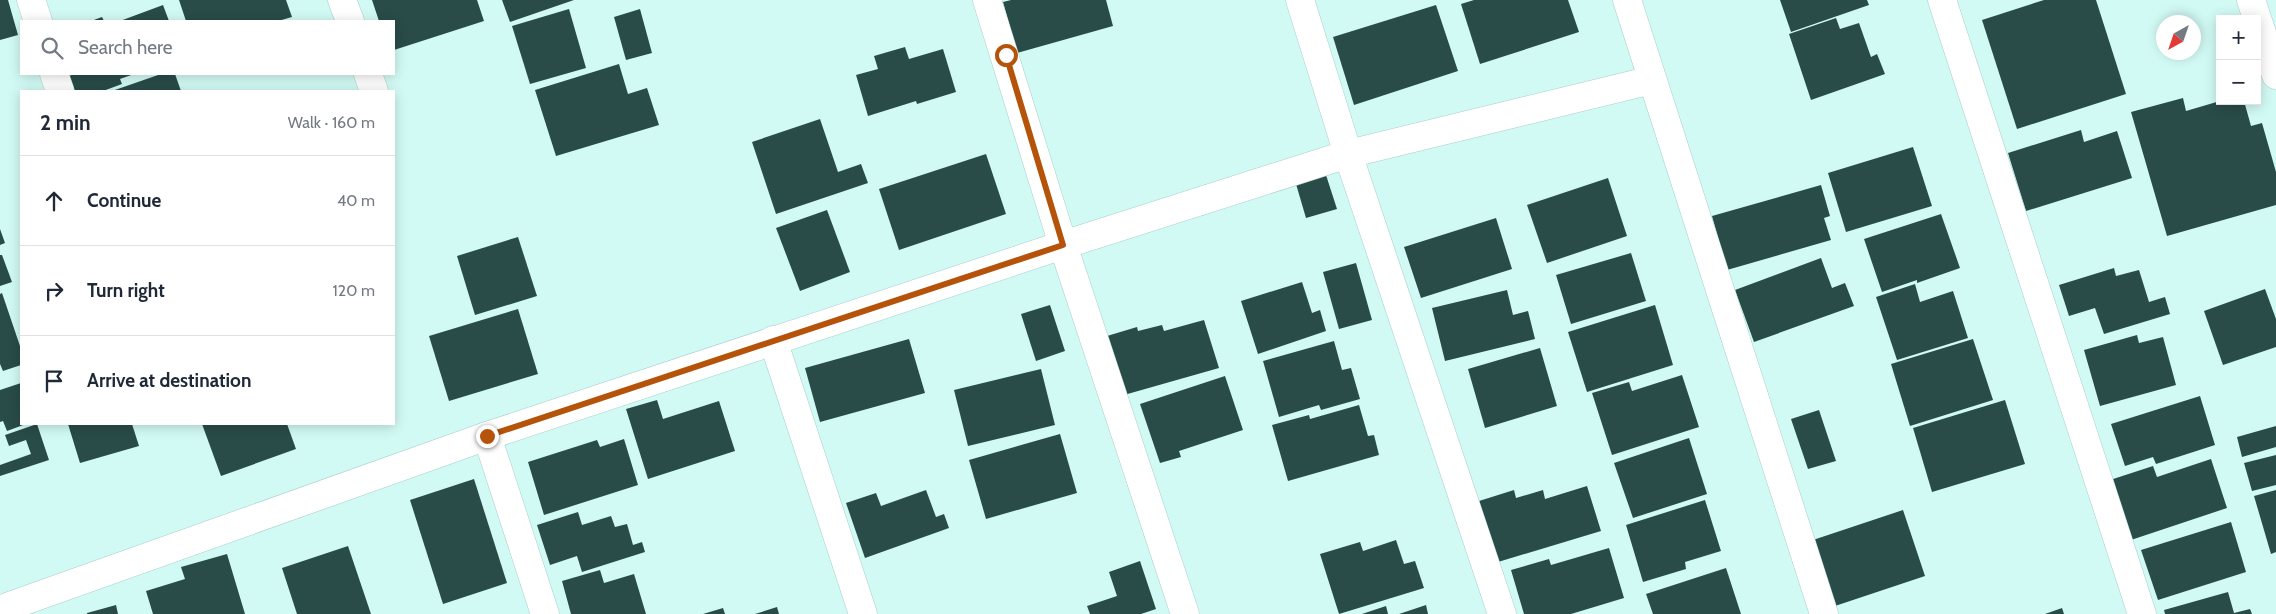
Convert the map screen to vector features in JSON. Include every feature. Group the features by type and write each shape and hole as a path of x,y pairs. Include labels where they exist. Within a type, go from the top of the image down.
{"street":[{"path":"31,0 38,20"},
{"path":"342,0 350,20"},
{"path":"988,0 1063,245 1185,614"},
{"path":"1300,0 1348,154 1502,614"},
{"path":"1627,0 1824,614"},
{"path":"1942,0 2142,614"},
{"path":"2251,0 2276,75"},
{"path":"54,75 60,90"},
{"path":"368,75 374,90"},
{"path":"5,602 773,340 1348,154 1652,80"},
{"path":"773,340 863,614"},
{"path":"487,436 545,614"}],"building":[{"path":"0,0 8,0 18,35 0,40"},
{"path":"179,0 286,0 292,17 282,20 186,20"},
{"path":"372,0 477,0 484,21 395,50 395,20 379,20"},
{"path":"502,0 574,0 510,22"},
{"path":"1011,0 1106,0 1113,26 1017,53 1003,2"},
{"path":"1474,0 1568,0 1579,32 1480,64 1461,4"},
{"path":"1780,0 1867,0 1869,5 1791,32"},
{"path":"2044,0 2096,0 2126,94 2017,129 1982,20"},
{"path":"163,5 169,20 123,20"},
{"path":"1436,5 1458,71 1354,105 1333,37"},
{"path":"569,9 586,68 530,84 512,26"},
{"path":"640,9 652,53 626,60 614,17"},
{"path":"1836,18 1840,29 1859,23 1871,57 1877,54 1885,74 1811,100 1789,34"},
{"path":"905,47 909,59 943,49 956,92 917,104 916,101 868,116 856,75 878,69 874,56"},
{"path":"619,64 628,94 647,88 659,125 556,156 535,90"},
{"path":"131,75 120,79 122,84 106,90 75,90 69,76"},
{"path":"158,75 175,75 181,90 115,90"},
{"path":"2183,98 2186,111 2216,102 2216,105 2245,105 2251,126 2262,123 2276,172 2276,205 2167,236 2131,112"},
{"path":"820,119 838,172 861,164 868,183 776,214 752,142"},
{"path":"2081,130 2084,142 2117,131 2132,178 2026,211 2008,153"},
{"path":"1913,147 1932,206 1846,232 1828,173"},
{"path":"986,154 1006,214 899,250 879,189"},
{"path":"1326,175 1337,209 1306,218 1296,184"},
{"path":"1608,178 1627,236 1547,263 1527,205"},
{"path":"1821,185 1830,216 1824,218 1831,240 1727,270 1712,216"},
{"path":"827,210 850,272 800,291 776,228"},
{"path":"1941,214 1960,268 1917,283 1917,280 1882,292 1864,239"},
{"path":"1496,218 1512,269 1421,298 1404,247"},
{"path":"0,229 5,243 0,245"},
{"path":"518,237 537,296 475,315 457,256"},
{"path":"1631,253 1646,301 1571,324 1556,275"},
{"path":"0,255 2,255 12,282 0,286"},
{"path":"1821,258 1832,288 1845,283 1854,306 1754,342 1735,290"},
{"path":"1356,263 1372,320 1339,329 1323,272"},
{"path":"2114,268 2116,276 2139,270 2149,302 2165,297 2170,314 2104,334 2095,308 2069,316 2059,285"},
{"path":"1302,282 1312,313 1320,310 1326,331 1258,354 1241,301"},
{"path":"1915,284 1920,302 1953,291 1968,338 1897,360 1876,297"},
{"path":"2265,289 2276,319 2276,347 2223,365 2204,311"},
{"path":"1507,290 1513,315 1528,311 1535,339 1445,361 1432,308"},
{"path":"2,293 20,346 20,365 3,371 0,364 0,294"},
{"path":"1050,305 1065,351 1036,361 1021,314"},
{"path":"1655,305 1673,365 1587,392 1568,332"},
{"path":"518,309 538,374 449,401 429,336"},
{"path":"1204,320 1219,368 1124,395 1107,336 1137,327 1138,331 1162,325 1164,331"},
{"path":"2137,335 2139,343 2163,337 2176,385 2100,406 2084,350"},
{"path":"909,339 925,393 820,422 805,368"},
{"path":"1973,339 1993,400 1910,426 1891,364"},
{"path":"1334,341 1342,370 1351,368 1360,399 1321,410 1319,405 1279,417 1263,361"},
{"path":"1540,348 1557,406 1485,428 1468,369"},
{"path":"1041,369 1055,425 968,446 954,390"},
{"path":"1682,375 1699,427 1612,455 1592,393 1629,382 1632,391"},
{"path":"1225,376 1243,430 1179,451 1181,457 1160,463 1140,404"},
{"path":"20,383 20,425 23,425 7,431 3,421 0,422 0,390"},
{"path":"2200,396 2215,445 2156,464 2153,457 2125,466 2111,424"},
{"path":"657,400 663,419 719,401 735,451 648,479 626,409"},
{"path":"2005,400 2025,464 1932,492 1913,428"},
{"path":"1359,405 1368,436 1374,435 1379,455 1288,481 1272,425 1309,415 1310,419"},
{"path":"1819,410 1836,461 1808,469 1791,419"},
{"path":"37,425 49,460 0,476 0,465 31,454 26,440 9,446 5,435"},
{"path":"68,425 132,425 139,446 80,463"},
{"path":"202,425 287,425 296,449 221,476"},
{"path":"2276,426 2276,447 2242,457 2237,437"},
{"path":"1060,434 1077,493 986,519 969,460"},
{"path":"1689,438 1707,494 1633,518 1614,463"},
{"path":"624,439 638,485 544,515 528,462 597,440 600,447"},
{"path":"2276,455 2276,485 2252,491 2244,463"},
{"path":"2211,459 2227,508 2128,541 2107,481 2153,466 2157,477"},
{"path":"474,479 507,583 443,604 410,500"},
{"path":"1587,486 1601,531 1498,562 1479,501 1514,490 1516,498 1543,490 1545,499"},
{"path":"926,490 936,517 944,514 949,528 865,558 846,503 876,493 881,506"},
{"path":"2276,490 2276,552 2271,554 2254,496"},
{"path":"1705,500 1721,551 1685,562 1686,569 1643,582 1626,525"},
{"path":"1903,510 1925,576 1832,607 1810,541"},
{"path":"578,512 582,525 611,516 615,527 627,524 633,545 642,542 645,552 582,572 577,556 550,565 537,525"},
{"path":"2231,522 2246,572 2158,600 2141,550"},
{"path":"1396,540 1404,564 1415,561 1424,588 1339,614 1320,554 1360,542 1363,551"},
{"path":"348,546 371,614 297,614 282,568"},
{"path":"1609,548 1624,598 1571,614 1524,614 1511,570 1549,559 1551,565"},
{"path":"227,554 245,614 153,614 146,591 185,579 181,567"},
{"path":"1140,561 1156,609 1141,614 1090,614 1087,606 1117,596 1109,572"},
{"path":"1726,568 1741,614 1653,614 1646,594"},
{"path":"600,570 604,583 634,574 646,614 571,614 562,581"},
{"path":"2228,592 2234,613 2250,609 2252,614 2165,614 2164,610"},
{"path":"116,605 118,614 87,614 87,613"},
{"path":"1426,605 1428,614 1399,614"},
{"path":"1386,606 1388,614 1362,614"},
{"path":"777,607 779,614 755,614"},
{"path":"723,608 725,614 703,614"},
{"path":"2062,608 2064,614 2045,614"}],"route":[{"path":"487,436 1063,245 1006,55"}]}
